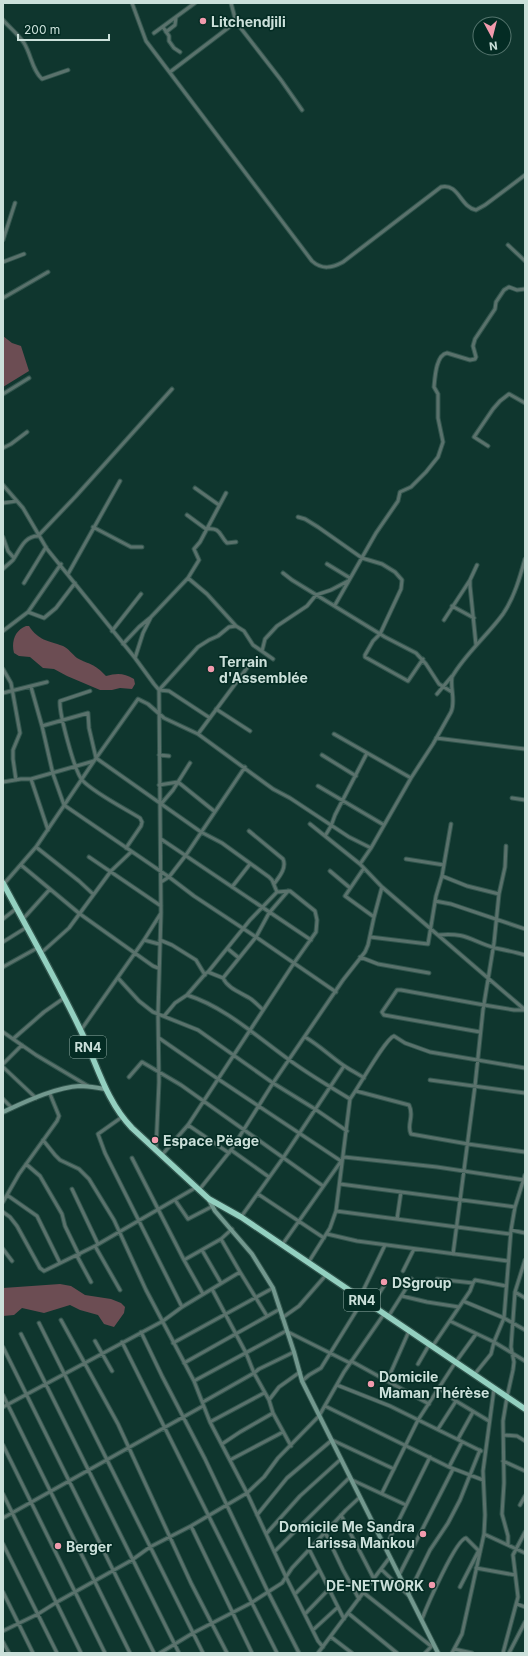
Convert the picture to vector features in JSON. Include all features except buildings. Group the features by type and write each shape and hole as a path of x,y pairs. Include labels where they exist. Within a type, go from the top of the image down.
{"highway":[{"name":"RN4","path":"3,884 39,947 81,1030 105,1089 122,1117 161,1156 208,1199 241,1217 525,1409"}],"street":[{"path":"132,3 146,41 312,261 321,267 332,267 343,262 441,188 448,186 453,188 468,207 476,210 486,205 525,175"},
{"path":"154,33 195,3"},
{"path":"230,3 236,22 281,80 302,110"},
{"path":"166,32 175,26 176,17"},
{"path":"3,20 24,42 30,53 36,73 42,79 68,70"},
{"path":"170,72 236,22"},
{"path":"163,27 174,48 180,52"},
{"path":"3,240 15,203"},
{"path":"508,245 525,261"},
{"path":"3,262 24,254"},
{"path":"3,298 48,272"},
{"path":"335,605 349,579 398,501 400,492 411,487 419,479 435,461 440,450 443,442 438,413 438,392 434,387 438,364 443,354 446,352 470,360 475,359 476,357 473,346 475,340 495,309 496,302 504,290 509,287 517,290 525,289"},
{"path":"3,394 29,378"},
{"path":"3,569 14,558 26,540 34,536 38,536 76,496 172,389"},
{"path":"488,446 474,437 500,401 509,394 525,404"},
{"path":"3,448 27,432"},
{"path":"68,574 72,564 120,481"},
{"path":"3,485 23,508 38,536 46,547 159,690 161,913 158,968 159,1072 156,1151"},
{"path":"195,488 219,505"},
{"path":"135,658 146,626 152,617 188,578 198,560 194,549 226,493"},
{"path":"3,503 17,502"},
{"path":"187,514 206,529 216,529 227,543 236,542"},
{"path":"298,517 305,519 318,527 362,558 382,564 394,572 402,580 401,589 380,634 373,641 365,656 406,681 409,681 423,659"},
{"path":"93,527 131,547 142,547"},
{"path":"3,537 8,551 14,558"},
{"path":"24,583 46,547"},
{"path":"437,694 508,606 525,559"},
{"path":"3,626 4,630 28,612 61,565 72,564"},
{"path":"327,564 349,579"},
{"path":"444,620 470,580 477,565"},
{"path":"283,573 380,634 416,652 423,659 436,681 452,693"},
{"path":"188,578 207,594 236,626 244,631 251,643 273,659"},
{"path":"262,651 265,639 270,633 307,606 316,595 331,590 349,579"},
{"path":"470,580 476,645"},
{"path":"28,612 44,618 56,608 75,583"},
{"path":"112,631 141,594"},
{"path":"452,606 474,618"},
{"path":"123,644 143,623 152,617"},
{"path":"143,623 146,626"},
{"path":"159,690 198,647 218,636 227,628 236,626"},
{"path":"198,734 247,668"},
{"path":"3,670 11,683 20,733 13,750 16,780"},
{"path":"360,864 371,848 453,707 451,683 454,673"},
{"path":"3,693 47,682"},
{"path":"31,687 53,774 64,805 169,877 194,896 336,992"},
{"path":"159,690 169,691 210,718"},
{"path":"90,691 60,701 63,721 75,766 81,780 140,818 142,822 141,826 126,848"},
{"path":"3,884 36,847 138,699 148,704 168,720 198,734 273,789 290,798 349,837 371,848"},
{"path":"216,709 250,731"},
{"path":"42,726 63,721 86,712 88,713 89,728 95,760 201,832 222,843 268,877 274,884 277,892"},
{"path":"334,734 411,778"},
{"path":"436,738 525,749"},
{"path":"325,836 368,753"},
{"path":"159,755 169,756"},
{"path":"322,755 356,776"},
{"path":"3,782 31,779 53,774 95,760"},
{"path":"161,804 190,763"},
{"path":"161,882 169,877 186,856 214,811 245,768"},
{"path":"31,779 48,830"},
{"path":"159,785 178,782 214,811"},
{"path":"318,786 384,825"},
{"path":"512,798 525,800"},
{"path":"310,824 360,864 382,887 524,1010"},
{"path":"370,937 427,945 429,942 451,824"},
{"path":"249,832 283,859 285,863 284,868 274,884"},
{"path":"160,839 261,908 311,940"},
{"path":"453,1254 468,1144 480,1032 493,947 499,894 505,867 506,846"},
{"path":"36,847 93,894"},
{"path":"41,953 65,932 111,871 131,852"},
{"path":"89,857 161,906"},
{"path":"406,859 444,865"},
{"path":"232,887 250,864"},
{"path":"21,865 80,914 134,953 158,968"},
{"path":"364,868 349,887 345,897 374,917"},
{"path":"330,870 349,887"},
{"path":"442,876 467,886 499,894"},
{"path":"3,1212 13,1220 40,1268 48,1270 197,1189 230,1151 260,1107 289,1060 367,948 382,887"},
{"path":"23,919 50,889"},
{"path":"224,978 256,937 269,913 288,891"},
{"path":"161,1156 188,1125 294,963 311,940 318,925 315,911 302,899 288,891 277,892 261,908 208,972 187,995 175,1004 165,1015"},
{"path":"436,901 451,904 496,918 525,929"},
{"path":"3,919 17,908"},
{"path":"81,1030 144,940 161,913"},
{"path":"3,942 27,927"},
{"path":"438,935 448,934 468,936 493,947 525,955"},
{"path":"144,940 172,945 196,960 205,975"},
{"path":"3,966 39,947"},
{"path":"228,949 239,958"},
{"path":"360,957 382,965 429,973"},
{"path":"208,972 224,978 226,983 233,989 252,1000 263,1010"},
{"path":"118,978 143,1004 158,1014 165,1015 198,1030 273,1084 315,1109 346,1131"},
{"path":"480,1032 384,1015 382,1012 397,990 514,1010 524,1010"},
{"path":"187,995 204,1001 289,1060 350,1099"},
{"path":"13,1040 44,1012 64,998"},
{"path":"3,1032 13,1040 89,1087"},
{"path":"308,1263 332,1225 336,1211 344,1157 350,1099 378,1054 393,1036 422,1050 468,1057 477,1061 525,1068"},
{"path":"305,1037 318,1044 344,1066 355,1071 364,1078"},
{"path":"159,1038 341,1162"},
{"path":"3,1064 22,1045"},
{"path":"129,1077 142,1062 181,1085 323,1186"},
{"path":"241,1217 283,1158 298,1133 331,1088 344,1066"},
{"path":"3,1067 36,1098"},
{"path":"430,1080 525,1093"},
{"path":"3,1112 36,1098 74,1087 105,1089"},
{"path":"356,1091 409,1105 412,1115 409,1128 411,1134 525,1152"},
{"path":"3,1202 26,1164 57,1121 58,1116 50,1094"},
{"path":"3,1100 12,1108"},
{"path":"122,1117 98,1134 105,1153 182,1306"},
{"path":"188,1125 269,1177"},
{"path":"43,1140 60,1160 79,1170 89,1179 101,1197 146,1290 194,1381 210,1422 247,1493 313,1630 323,1647"},
{"path":"282,1246 344,1157"},
{"path":"344,1157 524,1180"},
{"path":"132,1158 203,1294"},
{"path":"26,1164 40,1176 62,1214 65,1226 91,1282"},
{"path":"474,1375 491,1354 494,1342 504,1318 510,1232 515,1207 525,1175"},
{"path":"340,1184 515,1207"},
{"path":"72,1189 96,1245 120,1290"},
{"path":"397,1219 401,1192"},
{"path":"258,1194 324,1238"},
{"path":"7,1195 37,1216 60,1264"},
{"path":"208,1199 212,1206 252,1254 273,1288 302,1381 386,1546 408,1595 422,1619 432,1645"},
{"path":"175,1200 188,1219 212,1206"},
{"path":"336,1211 456,1227 525,1233"},
{"path":"184,1260 221,1239 232,1229"},
{"path":"327,1234 338,1238 508,1261"},
{"path":"221,1239 267,1316"},
{"path":"302,1381 321,1368 361,1299 385,1244"},
{"path":"3,1249 12,1261"},
{"path":"403,1271 414,1249"},
{"path":"202,1250 221,1283"},
{"path":"508,1545 502,1514 503,1421 513,1370 511,1347 515,1292 525,1260"},
{"path":"3,1407 163,1321 182,1306 240,1272"},
{"path":"282,1318 299,1306 326,1275"},
{"path":"437,1278 473,1283"},
{"path":"3,1631 38,1614 75,1591 132,1560 150,1547 208,1517 247,1493 264,1477 278,1458 319,1416 351,1362 402,1296 412,1279"},
{"path":"418,1364 463,1302 472,1287 474,1280 506,1286"},
{"path":"371,1306 384,1286"},
{"path":"173,1343 273,1288"},
{"path":"212,1289 246,1353 254,1373 291,1446"},
{"path":"515,1292 525,1298"},
{"path":"402,1296 426,1302 459,1307"},
{"path":"463,1302 504,1318 525,1330"},
{"path":"184,1363 280,1309"},
{"path":"61,1320 83,1363 118,1424 227,1653"},
{"path":"450,1321 494,1342 525,1360"},
{"path":"39,1323 203,1653"},
{"path":"286,1331 351,1362 428,1404"},
{"path":"194,1381 286,1331"},
{"path":"387,1381 409,1331"},
{"path":"141,1332 299,1653"},
{"path":"21,1334 179,1653"},
{"path":"382,1493 418,1420 476,1334"},
{"path":"95,1341 112,1371"},
{"path":"122,1342 164,1429 277,1653"},
{"path":"3,1347 154,1653"},
{"path":"203,1402 259,1369 294,1352"},
{"path":"3,1359 8,1357"},
{"path":"269,1400 279,1387 300,1372"},
{"path":"337,1385 390,1406 485,1452"},
{"path":"439,1388 456,1401 489,1421"},
{"path":"452,1653 462,1634 479,1551 484,1534 485,1515 483,1480 485,1452 494,1388"},
{"path":"210,1422 264,1393"},
{"path":"3,1395 130,1653"},
{"path":"438,1429 456,1401"},
{"path":"3,1518 203,1406"},
{"path":"325,1406 451,1468 483,1480"},
{"path":"222,1444 273,1412"},
{"path":"458,1439 473,1412"},
{"path":"230,1460 283,1432"},
{"path":"504,1435 517,1436 525,1441"},
{"path":"332,1440 394,1469"},
{"path":"257,1515 287,1478 332,1440"},
{"path":"399,1575 462,1442"},
{"path":"3,1445 105,1653"},
{"path":"408,1595 430,1550 448,1523 470,1476 480,1450"},
{"path":"386,1546 430,1457"},
{"path":"266,1534 300,1496 341,1458"},
{"path":"503,1461 525,1471"},
{"path":"351,1479 406,1505"},
{"path":"275,1551 351,1479"},
{"path":"3,1494 81,1653"},
{"path":"520,1504 525,1496"},
{"path":"160,1653 193,1633 251,1603 282,1583 286,1576 309,1549 360,1497"},
{"path":"341,1515 374,1579"},
{"path":"191,1526 252,1653"},
{"path":"325,1532 359,1599"},
{"path":"503,1653 517,1604 518,1591 513,1555 525,1532"},
{"path":"484,1534 525,1552"},
{"path":"422,1619 452,1554 461,1540 466,1538 479,1551"},
{"path":"3,1544 57,1653"},
{"path":"309,1549 344,1619"},
{"path":"460,1586 479,1551"},
{"path":"318,1653 390,1557"},
{"path":"476,1568 515,1575"},
{"path":"381,1569 408,1595"},
{"path":"295,1594 319,1570"},
{"path":"305,1614 329,1589"},
{"path":"3,1592 33,1653"},
{"path":"364,1593 432,1645 438,1653"},
{"path":"517,1604 525,1607"},
{"path":"313,1630 338,1607"},
{"path":"348,1613 397,1653"},
{"path":"509,1653 525,1622"},
{"path":"331,1637 352,1653"},
{"path":"3,1642 9,1653"},
{"path":"425,1653 432,1645"},
{"path":"454,1649 472,1653"}],"shaded area":[{"path":"3,336 12,343 21,346 29,371 3,387"},
{"path":"29,626 36,635 65,647 77,658 95,666 106,676 117,674 124,675 134,679 135,684 132,689 120,688 100,690 54,669 43,668 30,657 19,656 14,653 13,645 19,630"},
{"path":"60,1284 71,1286 85,1295 111,1299 121,1303 125,1307 124,1313 114,1327 104,1324 98,1315 80,1310 70,1305 44,1313 22,1308 14,1315 3,1316 3,1288"}],"place":[{"name":"Litchendjili","path":"203,21"},
{"name":"Terrain d'Assemblée","path":"211,669"},
{"name":"Espace Pëage","path":"155,1140"},
{"name":"DSgroup","path":"384,1282"},
{"name":"Domicile Maman Thérèse","path":"371,1384"},
{"name":"Domicile Me Sandra Larissa Mankou","path":"423,1534"},
{"name":"Berger","path":"58,1546"},
{"name":"DE-NETWORK","path":"432,1585"}]}
